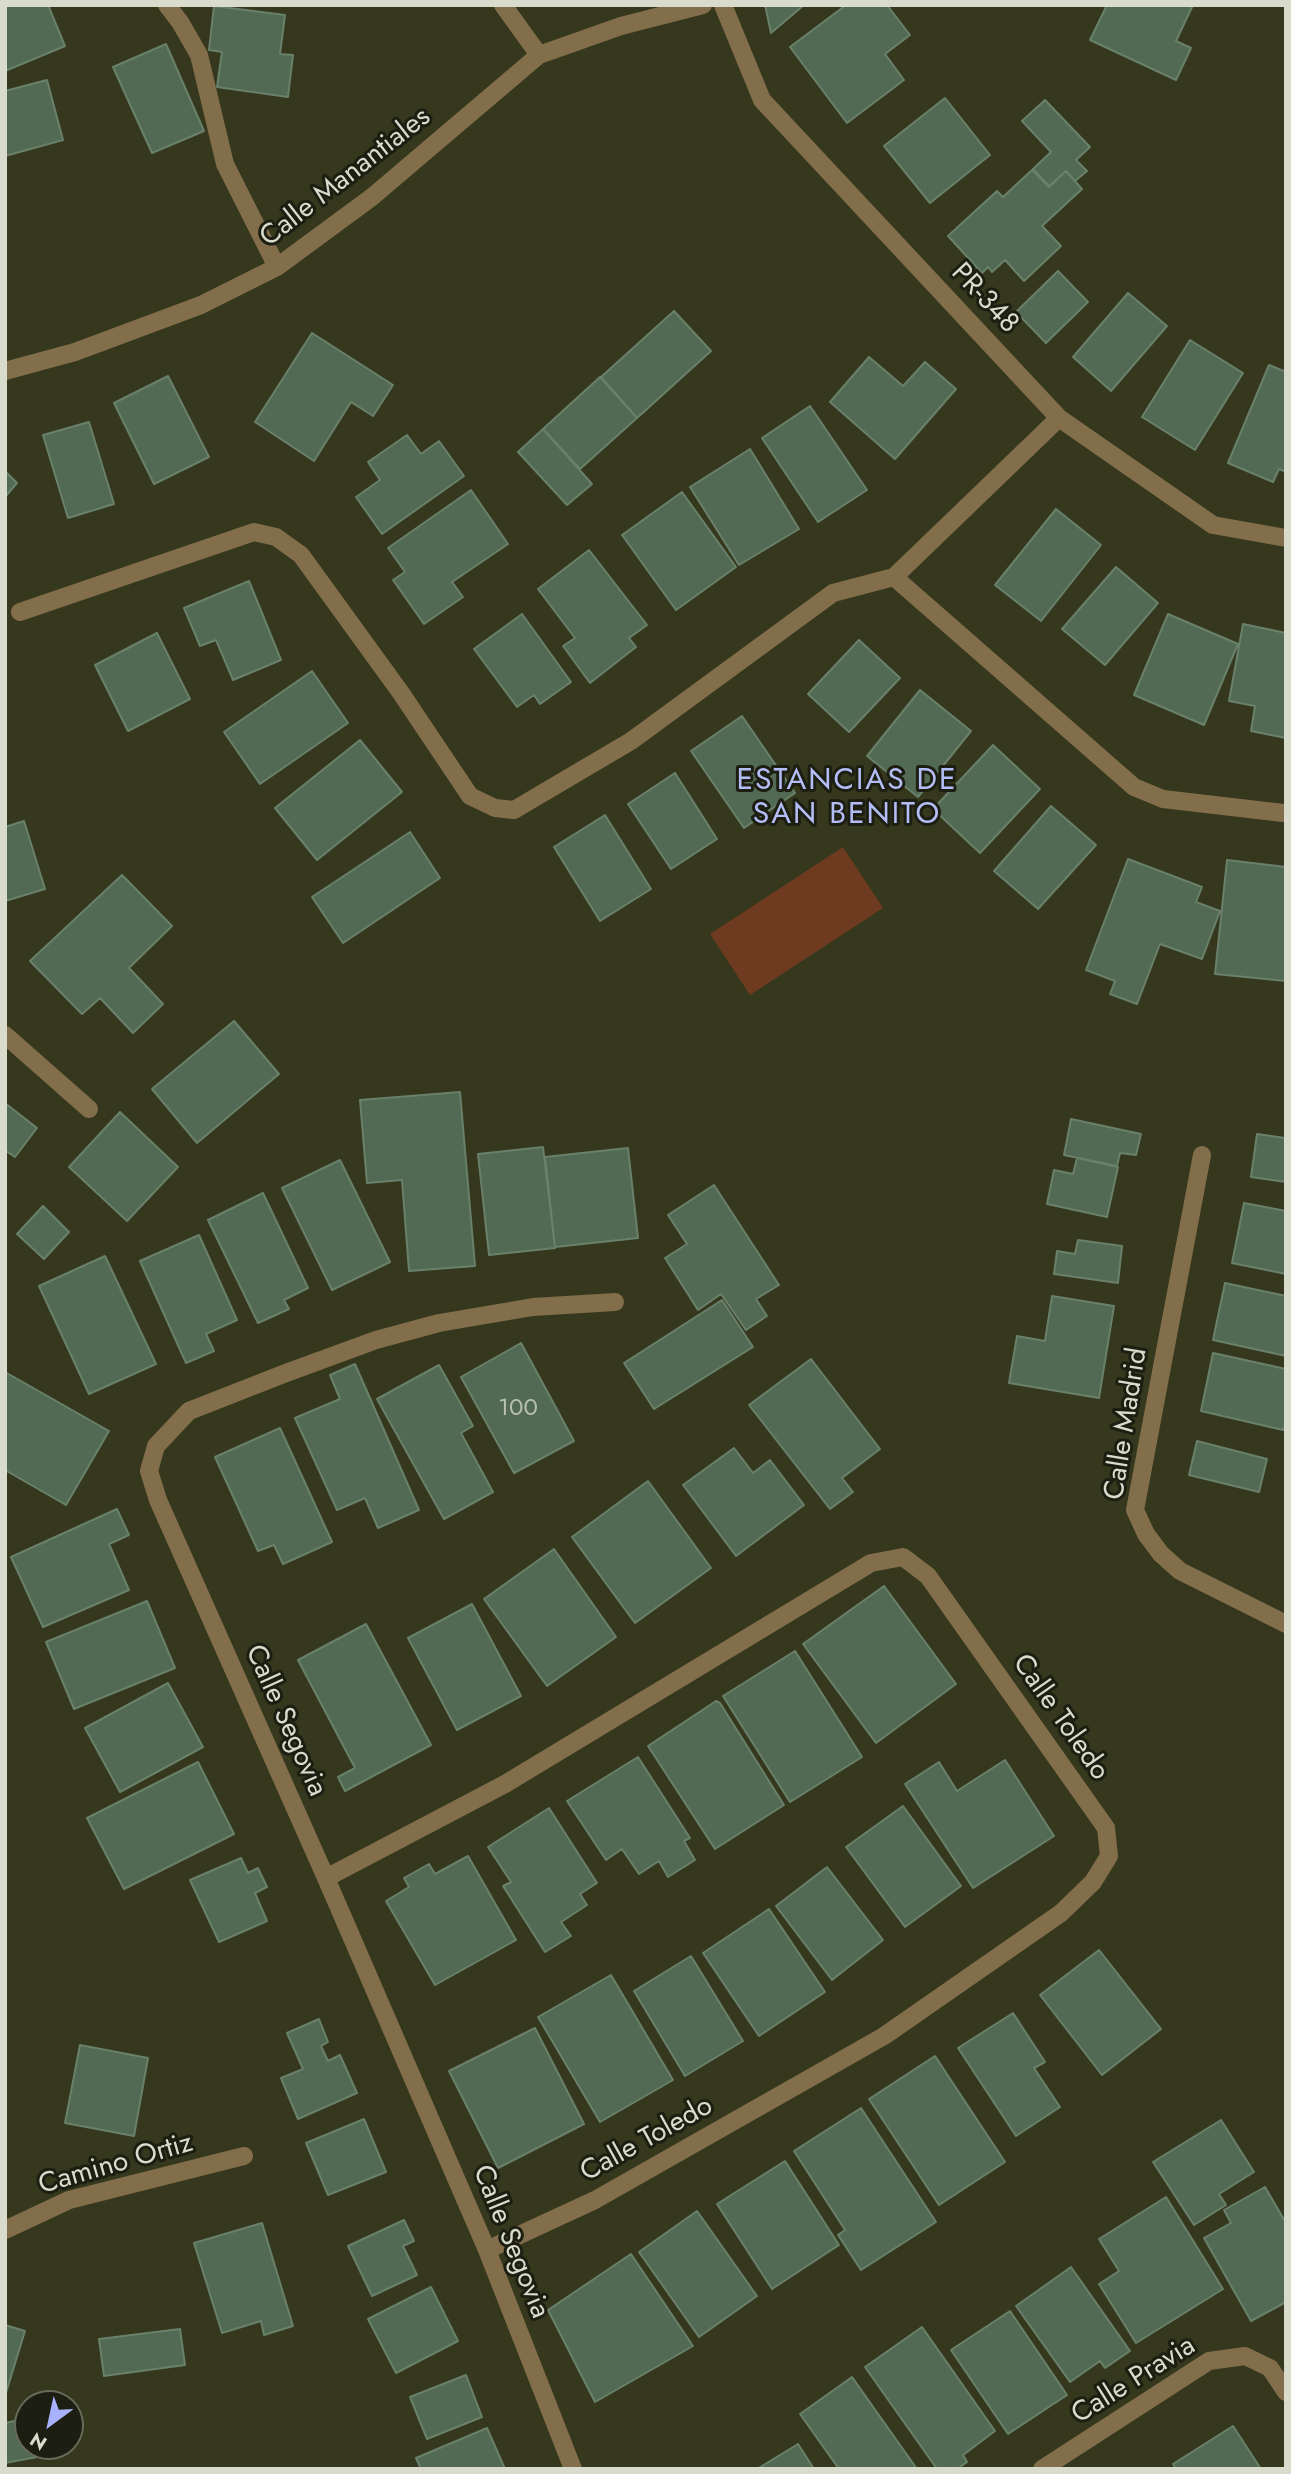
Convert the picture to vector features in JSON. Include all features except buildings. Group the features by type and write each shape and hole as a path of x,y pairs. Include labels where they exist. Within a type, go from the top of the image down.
{"street":[{"path":"167,5 198,55 225,164 277,267"},
{"path":"503,5 539,55"},
{"name":"Calle Manantiales","path":"5,370 88,348 201,305 277,267 372,197 539,55 621,26 703,5"},
{"name":"PR-348","path":"723,5 762,100 1059,418 1213,525 1286,538"},
{"path":"20,612 254,533 276,537 301,555 401,693 470,796 495,808 514,810 631,741 833,593 894,577 1059,418"},
{"path":"894,577 1134,787 1163,799 1283,813"},
{"path":"5,1035 89,1109"},
{"name":"Calle Madrid","path":"1202,1155 1135,1510 1146,1534 1161,1554 1181,1571 1286,1624"},
{"name":"Calle Segovia","path":"573,2469 487,2250 158,1500 149,1471 156,1446 189,1411 376,1340 439,1323 533,1307 615,1302"},
{"name":"Calle Toledo","path":"326,1878 505,1784 871,1563 903,1557 928,1576 1106,1828 1109,1856 1093,1882 1061,1913 884,2036 595,2200 487,2250"},
{"name":"Camino Ortiz","path":"5,2230 69,2200 244,2156"},
{"name":"Calle Pravia","path":"1042,2469 1209,2361 1245,2356 1270,2368 1286,2392"}],"shaded area":[{"path":"843,847 883,908 750,995 710,934"}],"district":[{"name":"ESTANCIAS DE SAN BENITO","path":"847,799"}]}
